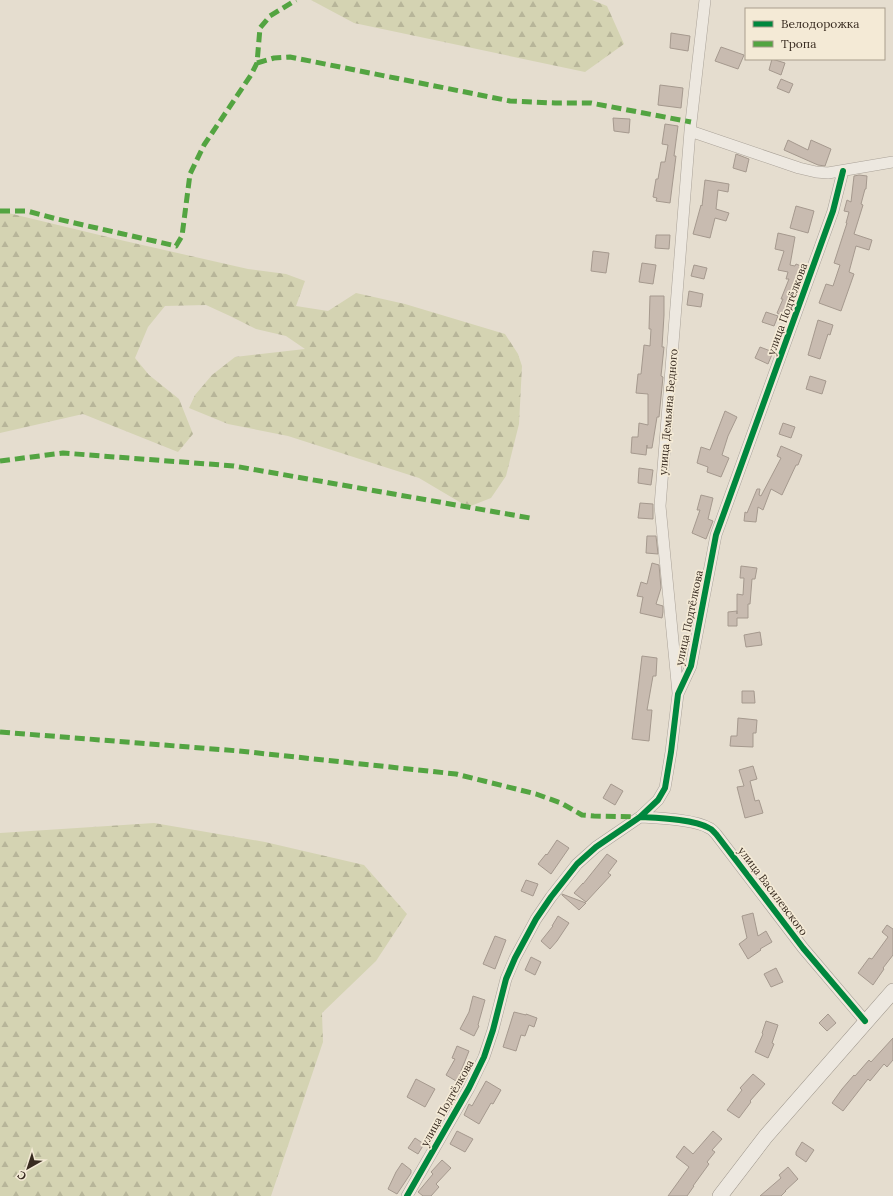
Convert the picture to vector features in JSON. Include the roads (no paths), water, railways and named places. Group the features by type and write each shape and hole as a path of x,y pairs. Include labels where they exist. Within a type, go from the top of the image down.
{"street":[{"path":"705,0 690,131 799,168 816,172 828,173 893,162"},
{"name":"улица Демьяна Бедного","path":"678,694 660,506 690,131"},
{"name":"улица Подтёлкова","path":"407,1196 469,1088 481,1063 493,1030 506,979 515,958 536,919 577,864 596,847 640,817 658,800 665,788 678,694 691,666 716,535 833,211 843,171"},
{"name":"улица Василевского","path":"640,817 696,823 709,828 716,834 803,948 865,1021"},
{"path":"720,1196 766,1136 893,990"}]}
